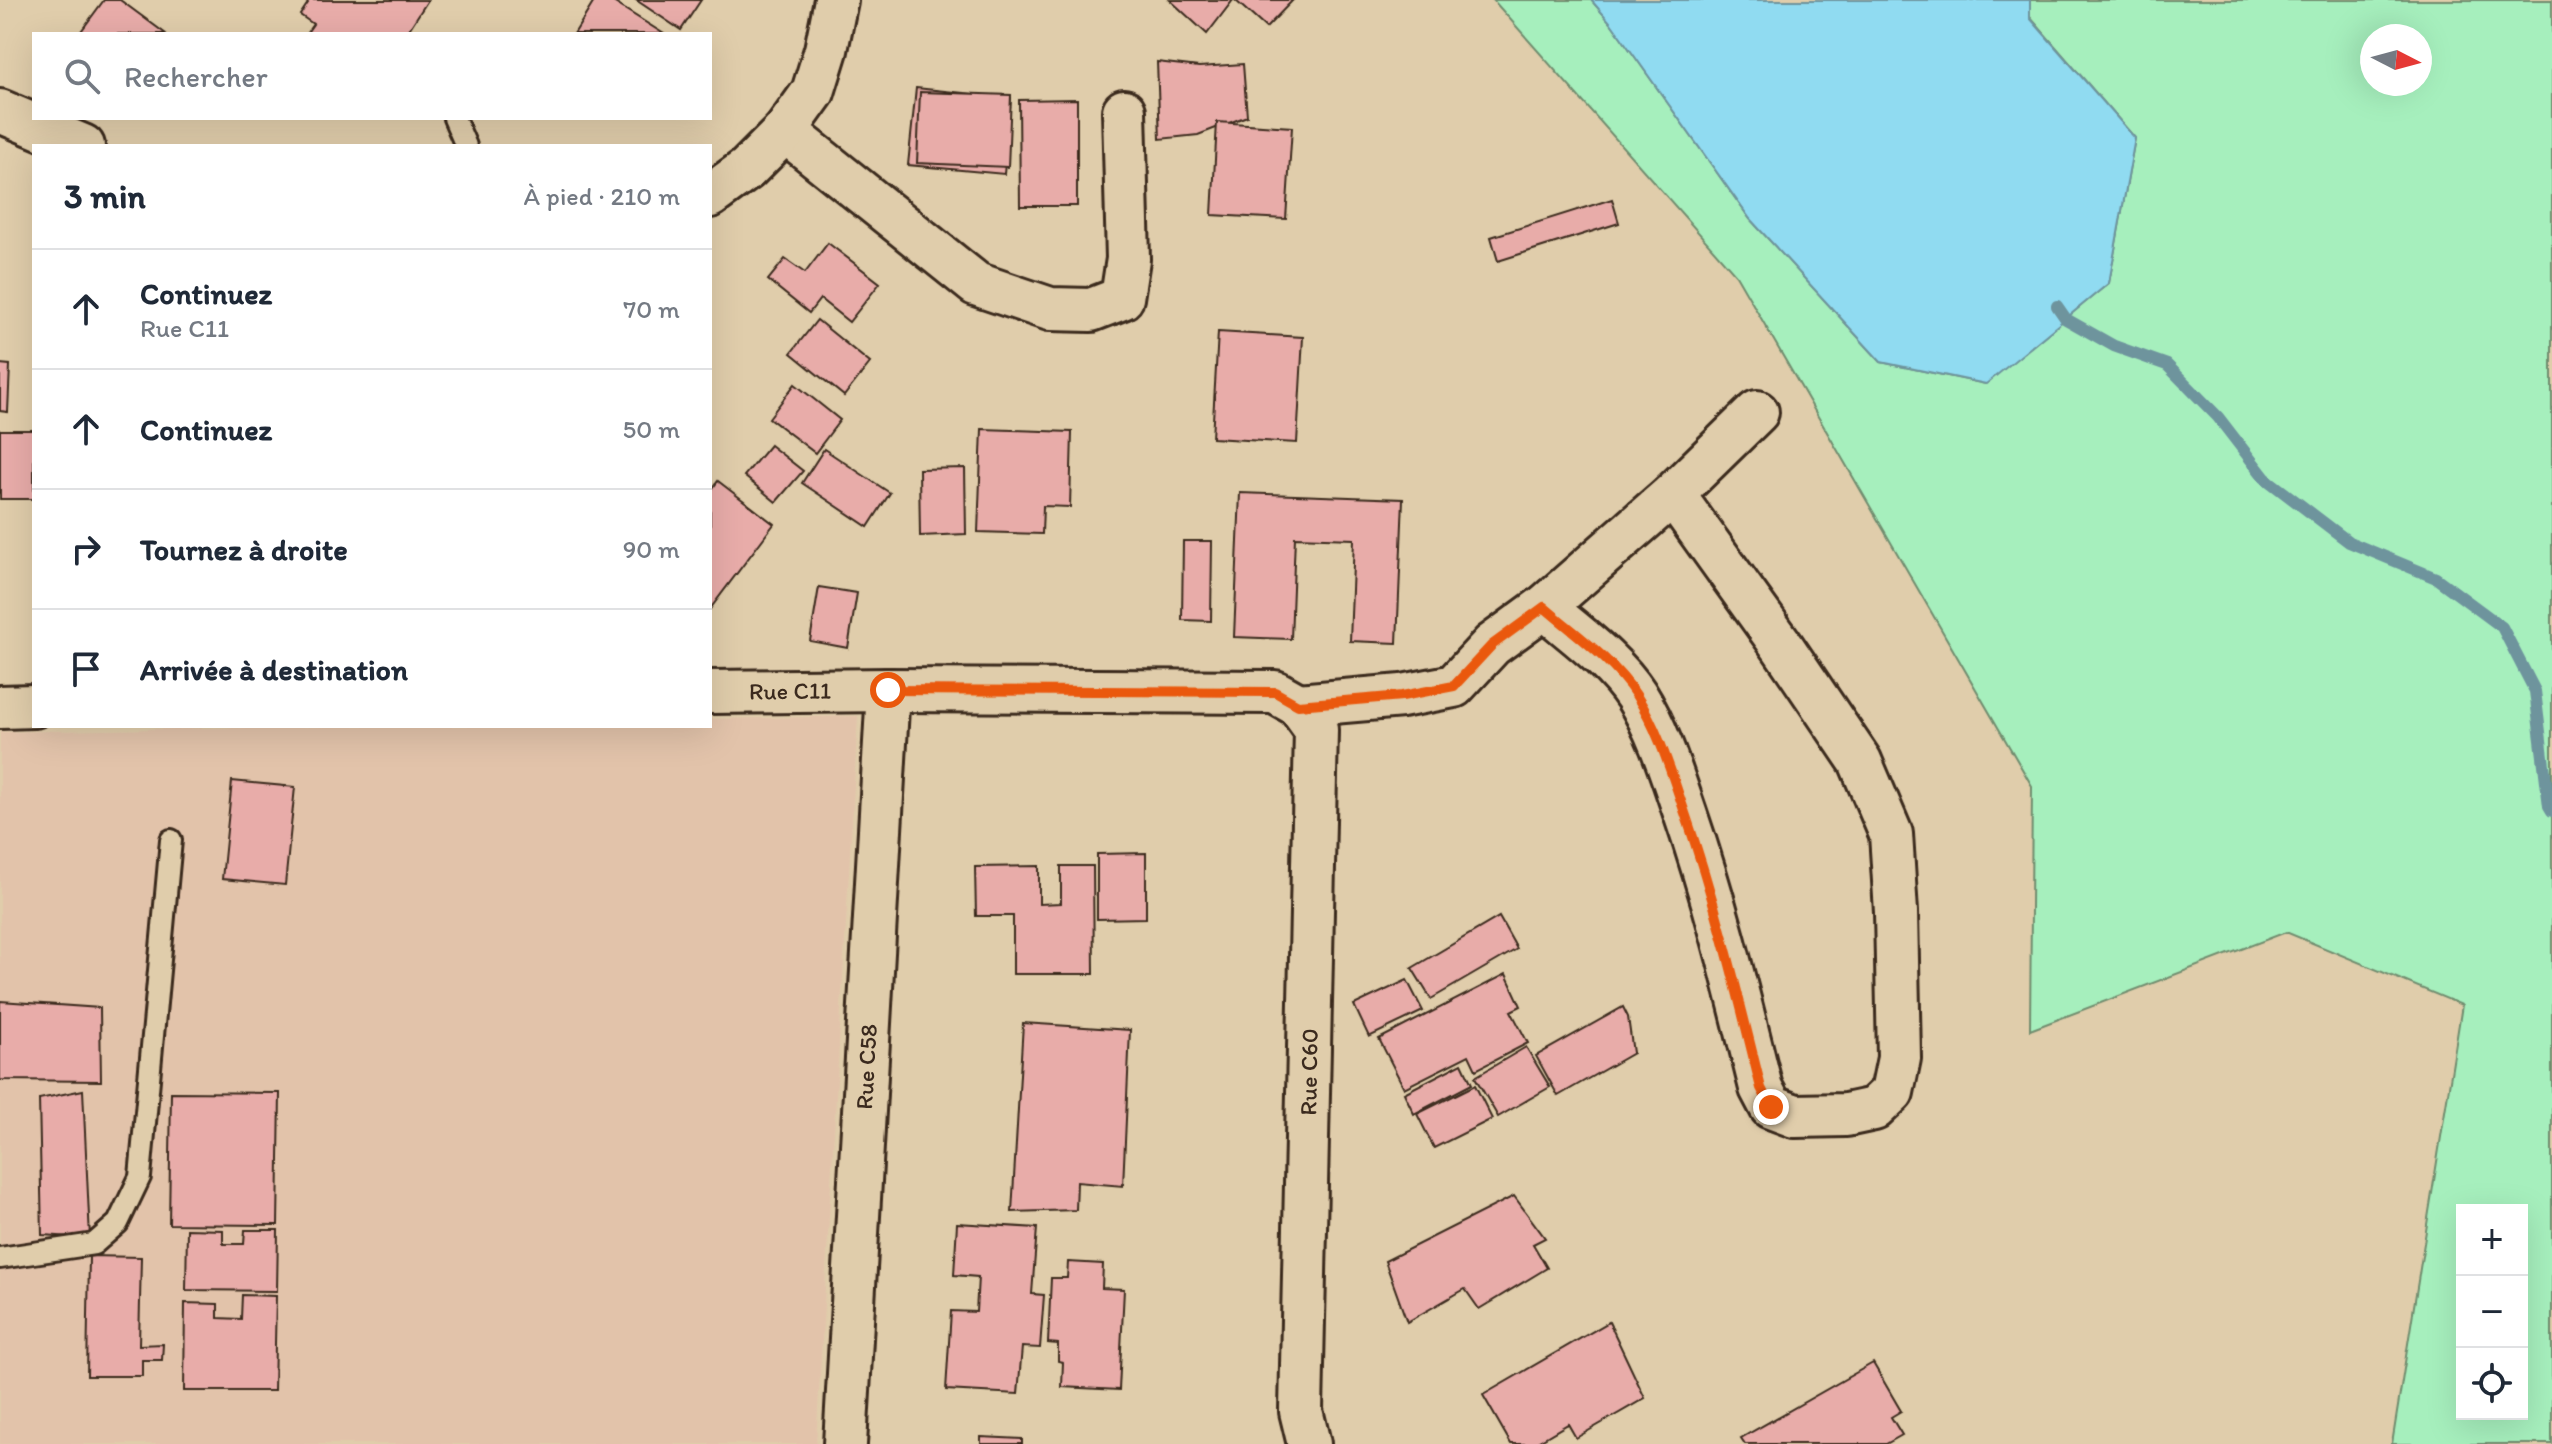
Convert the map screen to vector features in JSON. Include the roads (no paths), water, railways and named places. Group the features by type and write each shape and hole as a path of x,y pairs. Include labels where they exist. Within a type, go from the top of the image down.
{"street":[{"path":"712,195 747,169 785,131 813,92 826,50 836,0"},
{"path":"0,111 78,144"},
{"path":"785,131 976,284 1050,309 1091,310 1122,298 1128,259 1124,111"},
{"path":"1298,705 1402,696 1454,686 1492,645 1544,607 1673,494 1757,412"},
{"path":"1544,607 1607,662 1635,693 1659,735 1724,939 1761,1088 1771,1107 1795,1116 1846,1115 1874,1109 1892,1092 1899,1058 1897,927 1891,834 1860,761 1673,494"},
{"name":"Rue C58","path":"845,1444 888,690"},
{"name":"Rue C11","path":"712,692 1275,692 1298,705"},
{"name":"Rue C60","path":"1298,705 1316,730 1301,1411 1309,1444"},
{"path":"0,707 32,706"}],"lane":[{"path":"455,120 465,144"},
{"path":"0,1258 94,1244 118,1223 140,1177 171,840"}],"water":[{"path":"1591,0 2030,0 2030,18 2135,138 2109,283 1986,384 1881,362 1750,219 1611,23"}],"waterway":[{"path":"2057,306 2066,319 2114,346 2167,365 2218,417 2265,478 2349,542 2436,578 2502,627 2535,691 2552,811"}]}
